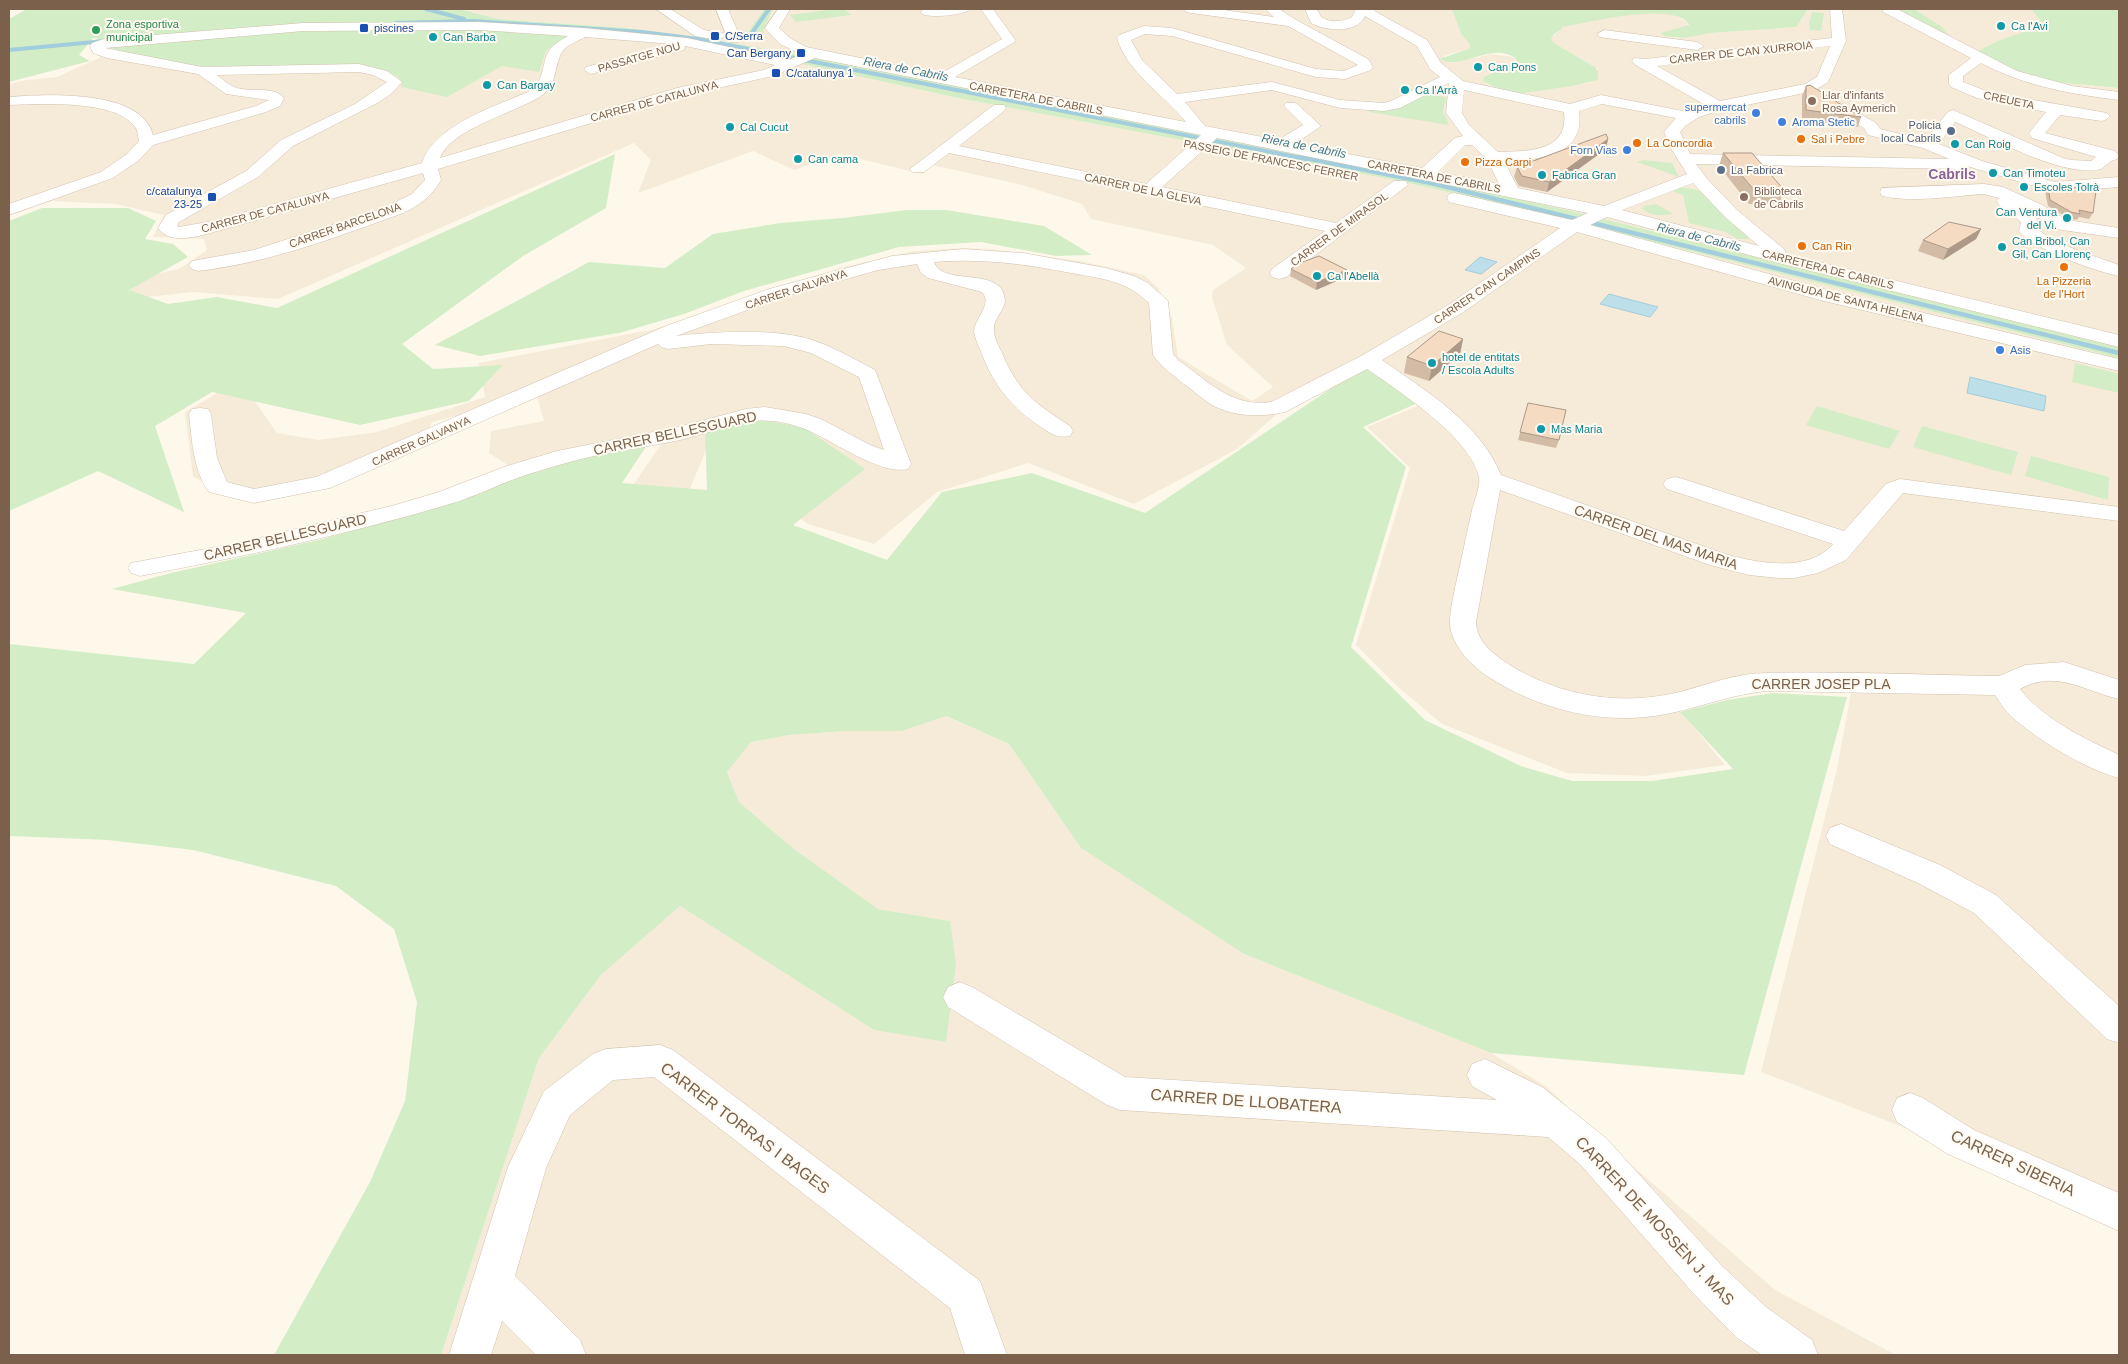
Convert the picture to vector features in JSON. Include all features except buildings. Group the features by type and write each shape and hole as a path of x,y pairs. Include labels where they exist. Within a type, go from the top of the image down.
{"street":[{"path":"662,9 700,33 750,42"},
{"path":"722,9 734,39"},
{"name":"CARRETERA DE CABRILS","path":"784,9 772,28 801,57 942,79 1206,139 1280,146 1511,191 2119,341"},
{"path":"927,13 965,9"},
{"path":"942,79 1009,41 987,9"},
{"path":"1191,9 1292,24"},
{"path":"1150,190 1206,139 1174,99 1140,66 1125,46 1124,38 1127,33 1150,28 1173,28 1328,74 1353,74 1362,71 1366,67 1363,62 1292,24 1271,9"},
{"path":"1311,9 1314,18 1318,22 1335,25 1353,23 1358,19 1360,12 1365,9 1371,15 1422,43 1432,63 1452,79 1454,113 1463,128 1494,157 1511,191"},
{"path":"1785,259 1695,179 1672,132 1687,116 1718,106 1810,88 1823,79 1839,41 1836,9"},
{"path":"1888,9 2012,74 2043,84 2072,90 2119,96"},
{"path":"9,210 46,195 107,175 133,157 147,142 261,109 275,103 277,98 270,95 233,92 223,88 213,76 202,71 106,54 98,50 96,46 125,41 303,27 485,22 687,42 801,57"},
{"name":"CARRER BARCELONA","path":"198,265 226,262 273,250 394,210 417,199 427,190 433,180 429,166 432,153 451,136 475,121 534,94 545,86 556,51 562,45 584,32"},
{"path":"1604,34 1745,51"},
{"name":"CARRER DE CAN XURROIA","path":"1642,62 1839,41"},
{"name":"PASSATGE NOU","path":"591,70 682,46 687,42"},
{"path":"767,45 801,57"},
{"path":"1621,51 1718,106"},
{"name":"CARRER DE CATALUNYA","path":"202,71 359,68 377,71 389,76 395,82 380,96 288,143 272,156 264,166 252,174 172,219 167,228 176,233 195,231 219,225 429,166 682,91 768,73 801,57"},
{"name":"CREUETA","path":"1979,58 1956,75 1956,84 1973,92 2054,110 2102,116"},
{"path":"1174,99 1272,86 1340,104 1384,107 1395,105 1448,78 1571,109 1601,99 1687,116"},
{"path":"1810,88 1871,126 1873,132 1928,145 1989,166 2057,194 2119,182"},
{"path":"9,101 55,99 121,108 143,127 148,137 147,142"},
{"path":"974,104 1017,112"},
{"path":"1280,146 1313,126 1291,106"},
{"path":"918,169 998,108"},
{"path":"1494,157 1543,153 1559,148 1568,136 1574,119 1571,109"},
{"path":"2054,110 2037,135 2114,158"},
{"path":"1928,145 1937,138 1940,129 1953,115 2070,165 2095,166 2114,158"},
{"name":"PASSEIG DE FRANCESC FERRER","path":"1178,142 1206,139"},
{"path":"1426,174 1461,141 1476,140"},
{"name":"CARRER DE LA GLEVA","path":"946,148 1340,229"},
{"path":"1685,159 1989,166"},
{"path":"1989,166 1997,192 2028,219 2030,223 2028,230 2033,235 2055,246 2119,271"},
{"name":"CARRER CAN CAMPINS","path":"1368,360 1455,309 1577,225 1602,213 1695,179"},
{"path":"1380,181 1419,189"},
{"name":"CARRER DE MIRASOL","path":"1279,273 1400,185"},
{"path":"1888,192 1909,193 1984,189 1997,192 2036,209 2062,224 2119,233"},
{"path":"1438,194 1577,225"},
{"path":"2100,214 2119,217"},
{"name":"AVINGUDA DE SANTA HELENA","path":"1577,225 1827,296 2119,365"},
{"name":"CARRER GALVANYA","path":"200,414 206,458 217,487 254,496 322,483 663,334 776,293 892,261 963,254 1023,258 1106,274 1142,287 1158,301 1163,355 1171,364 1222,402 1234,406 1259,410 1277,407 1368,360"},
{"path":"924,258 928,269 940,278 989,287 995,294 996,304 984,328 986,340 1000,377 1019,402 1062,431"},
{"path":"2099,263 2119,265"},
{"name":"CARRER BELLESGUARD","path":"140,568 242,549 402,510 447,497 512,472 565,456 681,433 746,415 765,413 815,424 862,450 900,464 868,374 801,343 784,340 711,338 664,343 663,334"},
{"path":"1368,360 1440,411 1482,456 1492,479"},
{"name":"CARRER DEL MAS MARIA","path":"1492,479 1719,560 1752,569 1788,570 1816,566 1837,555 1894,489 1900,486 2119,514"},
{"name":"CARRER JOSEP PLA","path":"1492,479 1474,556 1464,612 1463,631 1474,650 1499,671 1522,684 1560,700 1599,707 1650,707 1736,685 1767,682 2003,686"},
{"path":"1675,484 1849,541"},
{"path":"2119,690 2064,671 2025,674 2003,686 2020,709 2067,742 2119,767"},
{"path":"1841,836 1928,874 1985,904 2119,1028"},
{"name":"CARRER DE LLOBATERA","path":"960,997 1120,1093 1558,1121"},
{"name":"CARRER TORRAS I BAGES","path":"470,1355 527,1167 557,1103 606,1065 660,1062 966,1295 986,1355"},
{"name":"CARRER DE MOSSÈN J. MAS","path":"1485,1075 1529,1099 1593,1150 1708,1280 1751,1322 1797,1355"},
{"name":"CARRER SIBERIA","path":"1910,1110 1961,1142 2119,1212"},
{"path":"493,1283 565,1355"}],"shaded area":[{"path":"459,9 764,9 745,38 761,35 773,9 1452,9 1461,34 1469,43 1470,48 1444,56 1450,63 1492,54 1513,57 1516,61 1514,64 1487,76 1483,81 1493,87 1517,94 1588,83 1598,78 1598,69 1554,43 1550,38 1562,29 1561,27 1617,15 1669,11 1688,23 1687,27 1660,33 1676,38 1711,33 1795,27 1808,9 1896,9 1948,36 1941,26 1914,9 2031,9 2040,20 2039,25 2031,30 2000,40 1977,52 2082,85 2119,88 2119,347 1580,213 1434,180 756,47 627,28 498,19"},
{"path":"318,25 697,41 958,98 1400,181 1562,219 2119,358 2119,1211 1761,1072 1837,769 1851,693 1765,690 1678,708 1725,765 1645,776 1567,773 1442,724 1397,686 1356,645 1410,468 1367,427 1420,405 1370,370 1277,414 1237,449 1134,504 1028,463 937,492 874,544 808,524 773,500 712,436 688,493 631,488 662,443 520,473 489,453 491,431 544,421 537,396 432,422 421,447 361,475 262,499 246,502 193,477 185,412 240,380 277,433 319,440 377,432 485,397 479,363 655,329 839,268 914,251 965,248 998,250 1079,261 1144,275 1158,288 1172,318 1178,357 1252,401 1273,387 1227,345 1212,297 1213,290 1246,268 1213,245 1091,219 1082,204 1022,185 932,165 923,174 839,154 794,170 753,151 638,193 651,160 634,143 278,299 193,292 120,300 127,280 179,269 207,250 204,239 153,237 164,215 115,204 52,201 9,216 9,84 57,77 101,57 91,51 92,43"},
{"path":"945,716 1009,744 1081,848 1244,954 1491,1053 1547,1087 1597,1135 1775,1290 1896,1355 441,1355 539,1058 601,975 680,906 874,1030 950,921 878,909 794,849 739,802 727,772 751,742 790,735 845,731 902,731"}],"green space":[{"path":"27,9 459,9 498,19 627,28 756,47 929,79 1434,180 1580,213 2119,347 2119,358 1562,219 1400,181 958,98 697,41 382,24 92,43 98,38 93,38 79,55 90,61 9,82 9,19"},
{"path":"764,9 773,9 759,40 744,38"},
{"path":"844,9 851,15 796,22 790,15"},
{"path":"1452,9 1808,9 1796,27 1711,33 1683,38 1665,36 1660,33 1689,25 1681,18 1667,14 1630,15 1562,27 1551,39 1554,43 1595,67 1598,71 1598,80 1517,94 1498,89 1483,81 1484,77 1516,62 1516,59 1507,54 1487,54 1457,62 1448,62 1440,59 1470,48 1469,43 1461,34"},
{"path":"1896,9 1914,9 1941,26 1949,36"},
{"path":"2031,9 2119,9 2119,88 2064,83 2022,74 1976,52 2000,40 2039,25 2040,20"},
{"path":"1812,12 1824,13 1821,31 1810,30 1809,23"},
{"path":"304,29 485,29 564,34 566,37 546,51 539,72 502,66 447,97 401,87 402,81 397,76 380,69 354,66 206,67 140,59 112,51 109,47"},
{"path":"1427,92 1446,98 1443,112 1449,125 1369,112 1372,108"},
{"path":"615,154 606,208 523,256 402,344 433,369 503,365 469,401 360,425 212,392 155,426 184,512 98,471 9,511 9,221 42,208 128,208 156,221 145,239 173,244 188,257 129,290 168,304 217,297 277,308"},
{"path":"1643,160 1672,163 1679,177 1637,162"},
{"path":"1680,187 1698,190 1749,238 1737,239 1726,232 1689,223 1683,195 1669,190"},
{"path":"1656,204 1673,214 1656,215 1642,208"},
{"path":"906,210 946,210 1044,226 1092,255 1056,256 981,242 899,247 744,291 684,314 619,333 480,356 435,345 589,262 665,268 713,234 780,223"},
{"path":"2075,363 2119,374 2119,393 2072,382"},
{"path":"1366,365 1420,402 1363,427 1406,467 1351,647 1425,720 1521,766 1572,781 1652,781 1733,769 1680,712 1727,700 1773,693 1847,697 1744,1075 1491,1053 1244,954 1081,848 1009,744 946,716 902,731 845,731 790,735 751,742 727,772 739,802 794,849 878,909 950,921 956,964 946,1042 874,1030 680,906 601,975 539,1058 441,1355 274,1355 370,1182 405,1101 417,1002 394,929 336,886 193,850 108,840 9,836 9,644 194,664 246,613 112,589 171,573 323,539 453,501 516,476 565,461 647,445 622,483 707,490 705,432 755,419 803,427 865,469 793,525 887,560 942,492 1032,473 1145,513"},
{"path":"1817,406 1900,431 1889,449 1806,425"},
{"path":"1922,426 2018,452 2011,475 1913,447"},
{"path":"2031,456 2109,477 2108,500 2025,476"}],"water":[{"path":"1480,257 1497,262 1481,274 1465,270"},
{"path":"1609,294 1658,307 1650,317 1600,304"},
{"path":"1970,377 2046,396 2044,411 1967,393"}],"waterway":[{"path":"426,9 464,19"},
{"path":"749,37 769,9"},
{"name":"Riera de Cabrils","path":"395,23 473,21 642,32 698,39 1306,159"},
{"path":"9,50 105,41"},
{"name":"Riera de Cabrils","path":"1300,157 1431,183 2119,353"}],"place":[{"name":"Ca l'Avi","path":"2001,26"},
{"name":"piscines","path":"364,28"},
{"name":"Zona esportiva municipal","path":"96,30"},
{"name":"C/Serra","path":"715,36"},
{"name":"Can Barba","path":"433,37"},
{"name":"Can Bergany","path":"801,53"},
{"name":"Can Pons","path":"1478,67"},
{"name":"C/catalunya 1","path":"776,73"},
{"name":"Can Bargay","path":"487,85"},
{"name":"Ca l'Arrà","path":"1405,90"},
{"name":"Llar d'infants Rosa Aymerich","path":"1812,101"},
{"name":"supermercat cabrils","path":"1756,113"},
{"name":"Aroma Stetic","path":"1782,122"},
{"name":"Cal Cucut","path":"730,127"},
{"name":"Policia local Cabrils","path":"1951,131"},
{"name":"Sal i Pebre","path":"1801,139"},
{"name":"La Concordia","path":"1637,143"},
{"name":"Can Roig","path":"1955,144"},
{"name":"Forn Vias","path":"1627,150"},
{"name":"Can cama","path":"798,159"},
{"name":"Pizza Carpi","path":"1465,162"},
{"name":"La Fabrica","path":"1721,170"},
{"name":"Can Timoteu","path":"1993,173"},
{"name":"Fabrica Gran","path":"1542,175"},
{"name":"Escoles Tolrà","path":"2024,187"},
{"name":"c/catalunya 23-25","path":"212,197"},
{"name":"Biblioteca de Cabrils","path":"1744,197"},
{"name":"Can Ventura del Vi.","path":"2067,218"},
{"name":"Can Rin","path":"1802,246"},
{"name":"Can Bribol, Can Gil, Can Llorenç","path":"2002,247"},
{"name":"La Pizzeria de l’Hort","path":"2064,267"},
{"name":"Ca l'Abellà","path":"1317,276"},
{"name":"Asis","path":"2000,350"},
{"name":"hotel de entitats / Escola Adults","path":"1432,363"},
{"name":"Mas Maria","path":"1541,429"}],"district":[{"name":"Cabrils","path":"1952,174"}]}
